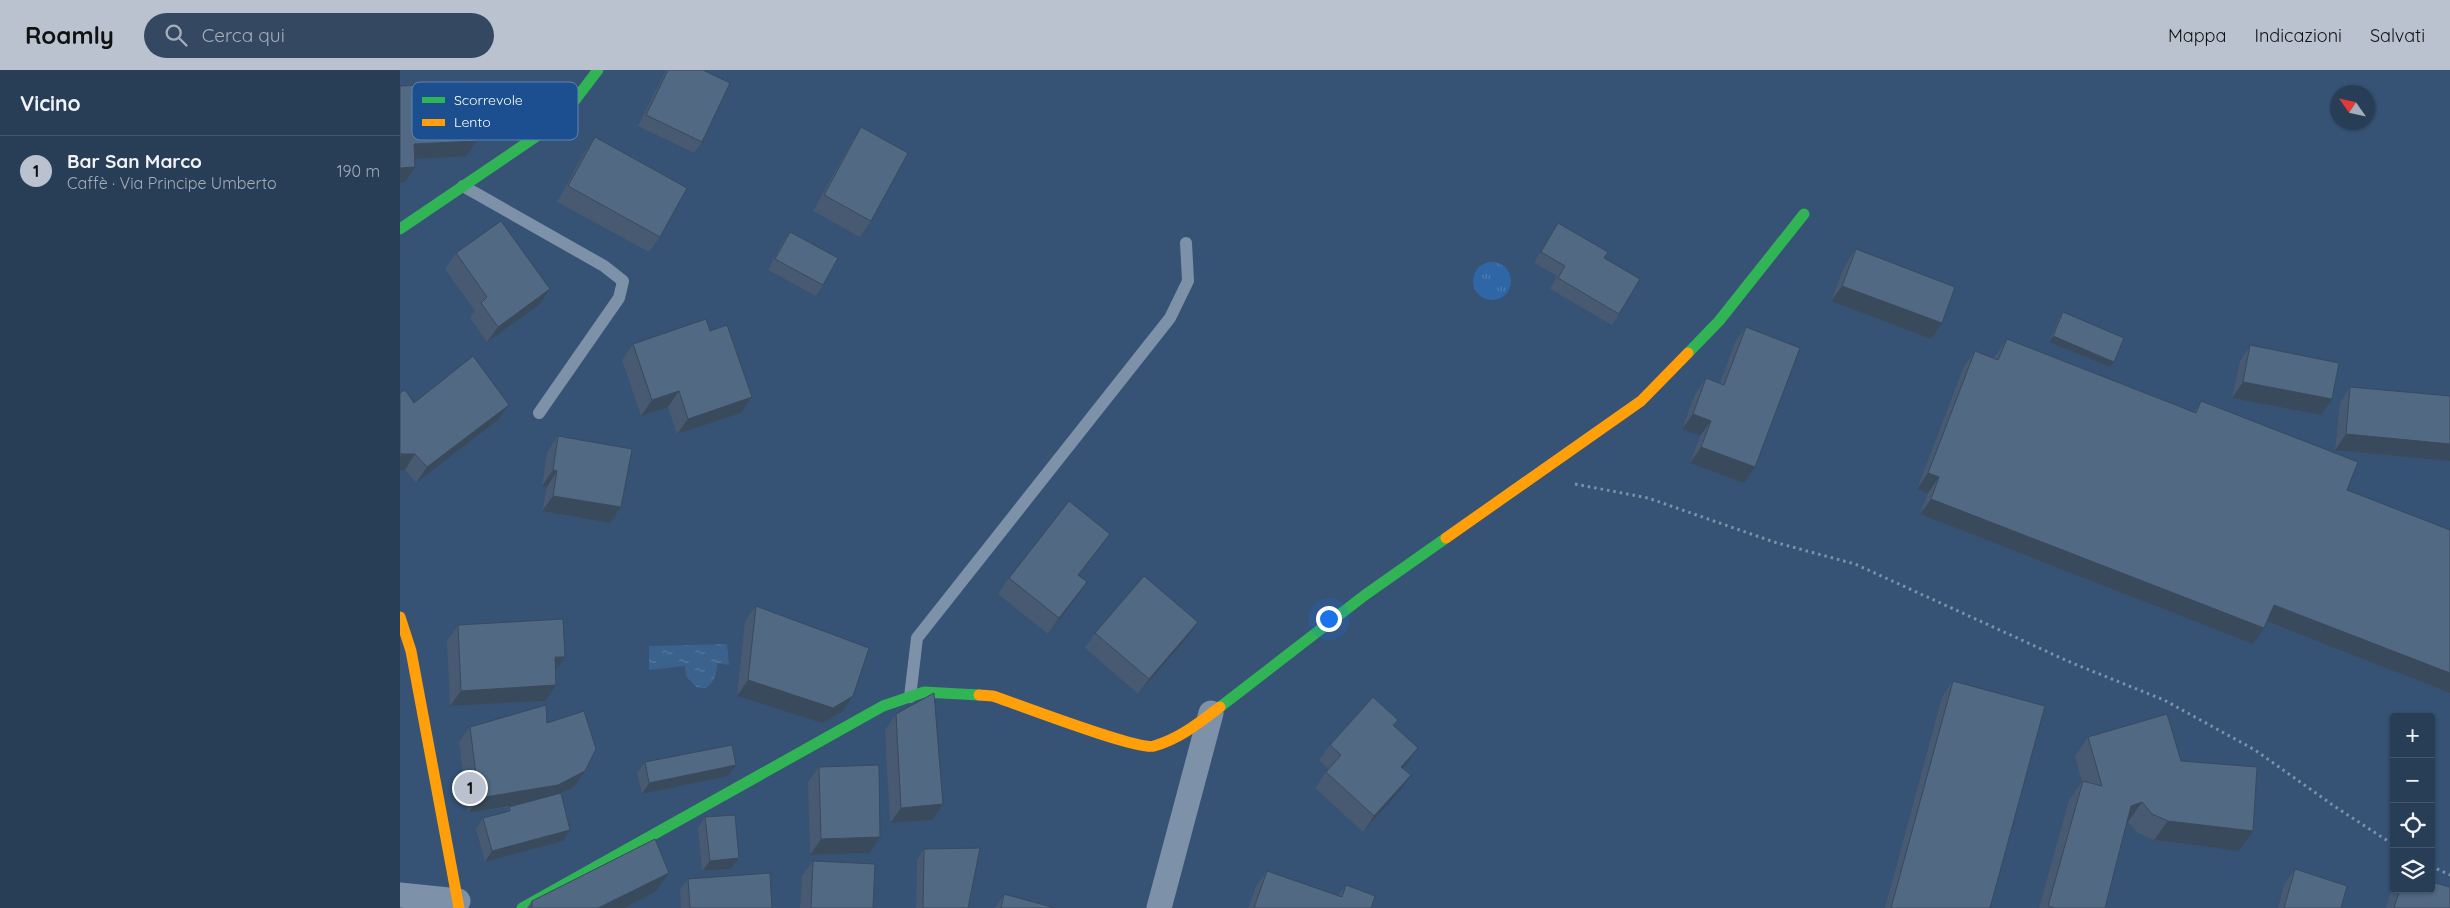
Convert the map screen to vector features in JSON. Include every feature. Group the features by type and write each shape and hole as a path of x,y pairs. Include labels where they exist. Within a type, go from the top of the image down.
{"street":[{"path":"578,96 598,70"},
{"path":"400,229 531,140"},
{"path":"522,908 883,706 924,692 993,696 1114,738 1152,746 1187,732 1365,595 1641,402 1719,321 1804,214"},
{"path":"400,617 411,651 458,905 400,895"},
{"path":"1159,908 1211,713"}],"lane":[{"path":"463,186 604,266 623,281 619,298 539,413"},
{"path":"910,697 917,638 1170,318 1188,281 1186,244"}],"path":[{"path":"1573,484 1648,498 1774,542 1855,564 2072,663 2164,700 2255,750 2334,806 2390,842"},
{"path":"2435,868 2450,875"}],"green space":[{"path":"1492,262 1505,268 1511,281 1505,294 1492,300 1479,294 1473,281 1479,268"}],"water":[{"path":"727,644 729,665 717,663 715,677 706,688 696,687 686,676 685,666 649,670 649,646"}],"building":[{"path":"668,70 703,70 730,83 702,142 646,115"},
{"path":"412,85 412,140 477,141 414,144 415,167 400,168 400,86"},
{"path":"861,127 908,153 871,221 824,195"},
{"path":"595,137 687,188 660,237 568,186"},
{"path":"501,221 550,289 498,327 481,303 487,297 456,253"},
{"path":"1558,223 1608,252 1604,258 1640,279 1619,314 1558,278 1565,266 1541,252"},
{"path":"790,232 838,258 823,285 775,259"},
{"path":"1856,249 1955,287 1942,323 1842,286"},
{"path":"2063,312 2124,338 2114,362 2053,336"},
{"path":"706,319 710,331 727,325 752,397 688,419 679,391 652,400 633,344"},
{"path":"1746,327 1800,348 1755,467 1701,447 1711,421 1693,414 1706,378 1724,385"},
{"path":"2007,339 2196,413 2201,401 2358,462 2347,490 2450,530 2450,673 2274,605 2264,628 1931,499 1939,477 1928,473 1975,351 1998,360"},
{"path":"2250,345 2339,363 2332,399 2243,382"},
{"path":"473,356 509,405 427,467 415,454 400,453 400,393 405,390 414,403"},
{"path":"2350,387 2450,396 2450,444 2346,434"},
{"path":"558,436 632,449 621,507 553,496 557,471 553,470"},
{"path":"1069,501 1110,534 1078,575 1087,582 1059,618 1009,578"},
{"path":"1144,576 1198,622 1149,679 1095,633"},
{"path":"756,606 869,648 853,696 833,708 748,680"},
{"path":"563,619 565,657 555,657 556,685 461,691 458,625"},
{"path":"1953,681 2045,706 1990,908 1891,908"},
{"path":"934,693 943,804 901,808 896,714"},
{"path":"1373,697 1398,720 1393,725 1418,748 1401,767 1411,775 1374,816 1326,772 1341,755 1330,745"},
{"path":"546,705 547,723 584,711 596,749 585,771 558,785 479,798 470,727"},
{"path":"2167,714 2181,761 2257,767 2253,831 2168,821 2152,814 2142,802 2131,806 2105,908 2055,908 2048,906 2083,781 2102,786 2088,737"},
{"path":"732,745 736,765 649,783 645,762"},
{"path":"879,765 880,837 821,839 819,767"},
{"path":"561,793 570,830 492,851 483,818 510,811 509,807"},
{"path":"735,815 739,858 710,861 705,817"},
{"path":"655,839 669,873 598,908 532,908 532,901"},
{"path":"980,848 968,908 923,908 924,849"},
{"path":"813,861 875,864 873,908 811,908"},
{"path":"2295,869 2347,886 2341,908 2284,908"},
{"path":"1267,871 1342,897 1346,885 1375,896 1371,908 1254,908"},
{"path":"770,873 772,908 690,908 688,879"},
{"path":"2435,883 2450,887 2450,908 2394,908 2399,893 2435,893"},
{"path":"1004,894 1055,908 1001,908"}],"traffic: fast":[{"path":"578,96 598,70"},
{"path":"400,229 531,140"},
{"path":"1688,353 1719,321 1804,214"},
{"path":"1220,707 1365,595 1446,538"},
{"path":"522,908 883,706 924,692 979,695"}],"traffic: slow":[{"path":"1446,538 1641,401 1688,353"},
{"path":"400,617 411,651 459,908"},
{"path":"979,695 993,696 1050,717 1143,746 1154,746 1172,739 1189,730 1220,707"}],"place":[{"name":"Bar San Marco","path":"470,788"}]}
